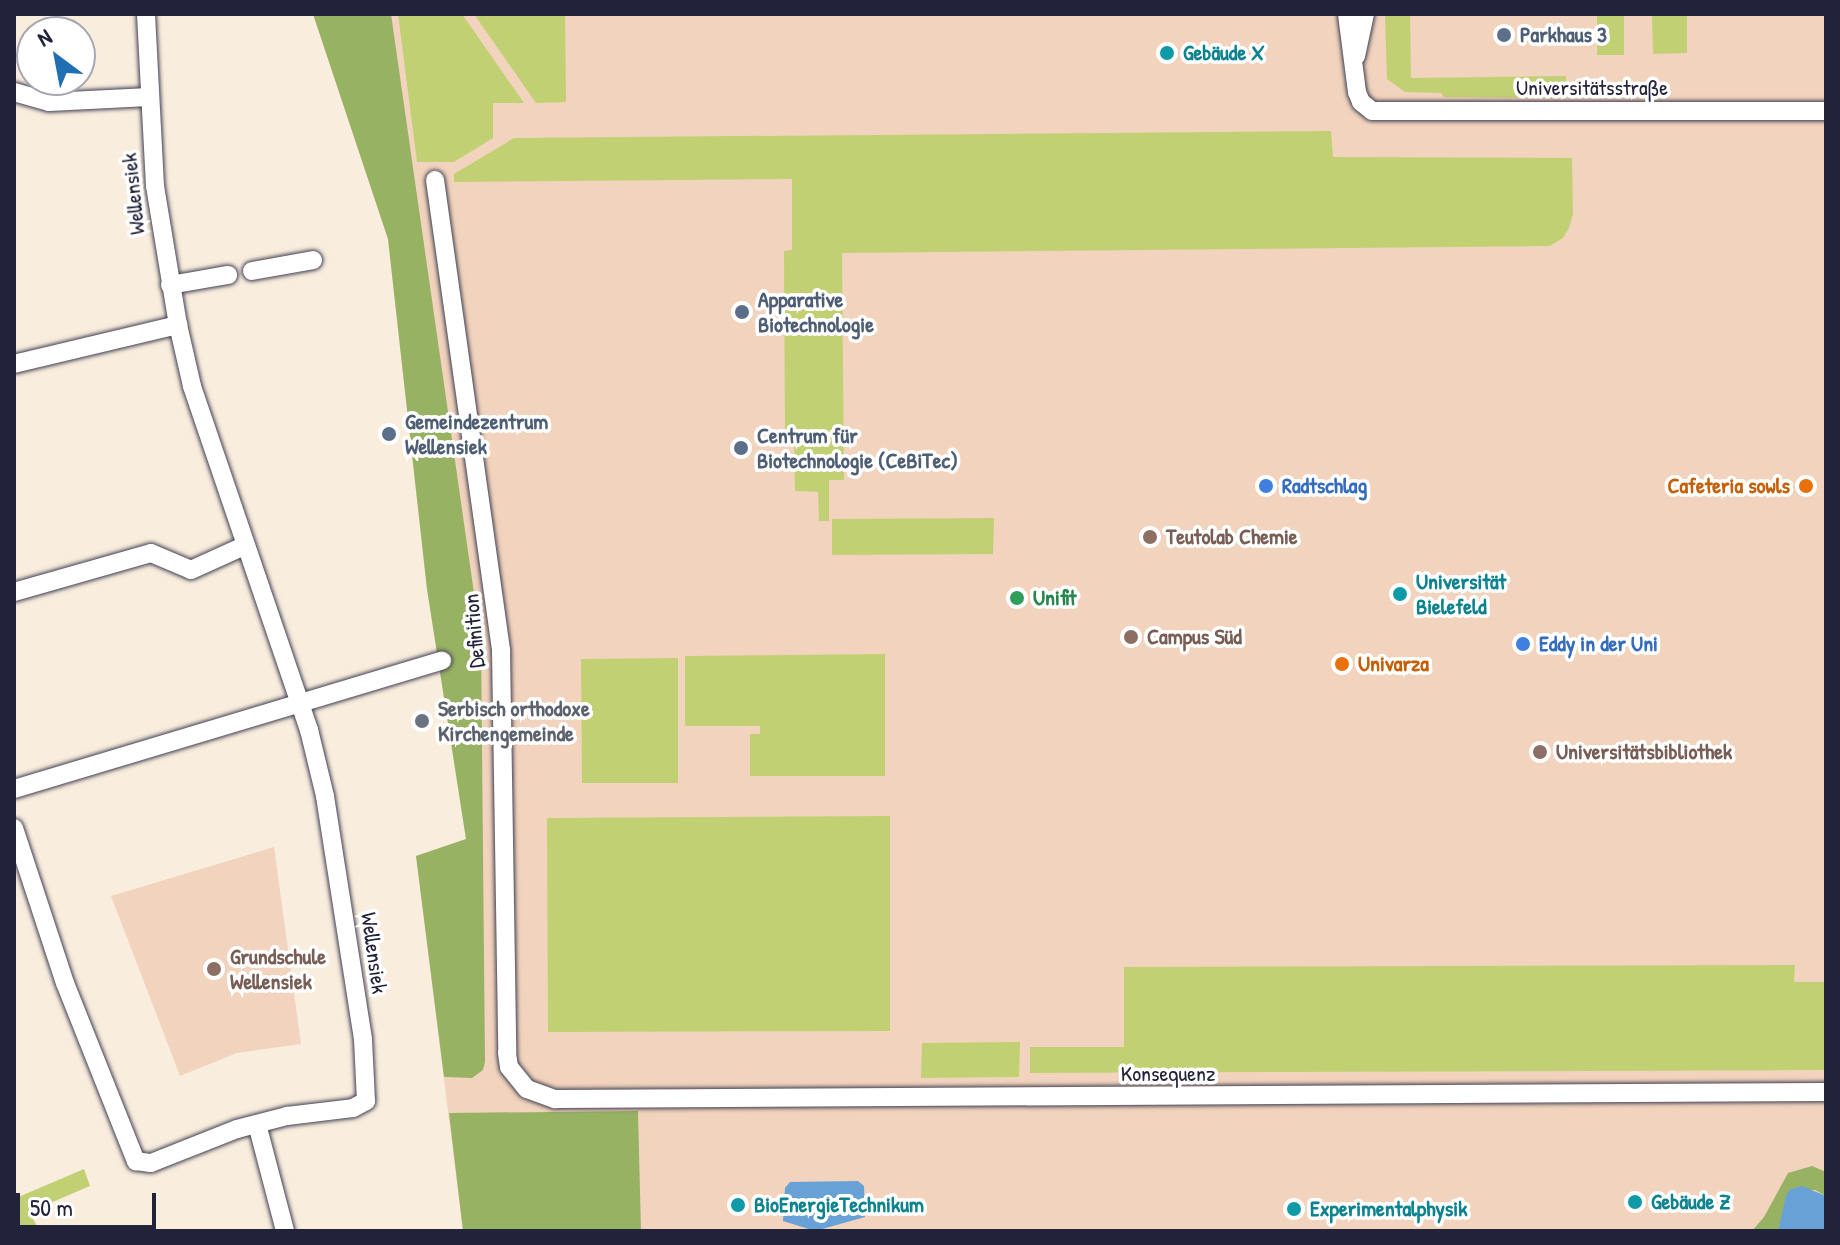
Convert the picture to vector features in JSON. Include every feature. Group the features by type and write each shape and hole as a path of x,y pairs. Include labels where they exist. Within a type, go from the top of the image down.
{"street":[{"name":"Wellensiek","path":"14,828 65,983 136,1161 151,1163 257,1124 361,1105 367,1094 363,1039 333,833 300,704 192,386 170,285 158,213 146,14"},
{"path":"1347,14 1356,59"},
{"path":"1356,59 1365,14"},
{"name":"Universitätsstraße","path":"1356,59 1356,84 1361,102 1372,111 1383,113 1826,111"},
{"path":"14,92 49,102 149,97"},
{"name":"Definition","path":"435,180 501,650 507,1053 509,1067 518,1079"},
{"path":"252,271 313,260"},
{"path":"170,285 228,275"},
{"path":"14,364 178,325"},
{"path":"14,592 151,553 191,570 246,545"},
{"path":"14,789 442,661"},
{"name":"Konsequenz","path":"518,1079 527,1089 555,1099 1826,1092"},
{"path":"257,1124 285,1231"}],"shaded area":[{"name":"Campus Süd","path":"313,14 1826,14 1826,1231 463,1231 416,856 466,839 427,589 388,239"},
{"name":"Grundschule Wellensiek","path":"274,847 301,1044 237,1053 180,1076 111,896"}],"green space":[{"path":"313,14 391,14 481,642 485,1062 483,1070 472,1078 444,1077 416,856 466,839 427,589 388,239"},
{"path":"398,14 462,14 524,103 493,103 493,138 454,162 417,162"},
{"path":"474,14 565,16 566,102 536,103"},
{"path":"1385,14 1410,14 1411,78 1566,76 1566,89 1559,98 1444,97 1441,93 1405,92 1387,79"},
{"path":"1597,14 1624,14 1624,55 1597,55"},
{"path":"1652,14 1687,14 1687,53 1653,54"},
{"path":"1331,131 1333,157 1572,158 1573,214 1569,228 1563,238 1550,246 842,253 844,480 829,480 829,521 819,521 818,492 795,491 794,440 785,439 784,251 792,250 792,179 454,182 454,174 514,138"},
{"path":"994,518 993,554 832,555 832,519"},
{"path":"885,654 885,776 750,776 750,734 760,734 760,726 685,726 685,656"},
{"path":"678,658 678,783 582,783 581,659"},
{"path":"890,816 890,1031 548,1032 547,818"},
{"path":"1795,965 1794,982 1826,982 1826,1070 1030,1073 1030,1047 1124,1047 1124,967"},
{"path":"1020,1042 1019,1077 921,1078 922,1043"},
{"path":"638,1111 641,1231 463,1231 449,1113"},
{"path":"1812,1166 1826,1172 1826,1196 1815,1190 1789,1190 1778,1231 1752,1231 1764,1217 1788,1173"},
{"path":"84,1169 90,1186 29,1212 40,1231 14,1231 14,1195 16,1198"}],"water":[{"path":"858,1181 864,1186 865,1217 815,1231 783,1221 785,1188 790,1182"},
{"path":"1802,1186 1826,1196 1826,1231 1778,1231 1789,1190"}],"place":[{"name":"Parkhaus 3","path":"1504,35"},
{"name":"Gebäude X","path":"1167,53"},
{"name":"Apparative Biotechnologie","path":"742,312"},
{"name":"Gemeindezentrum Wellensiek","path":"389,434"},
{"name":"Centrum für Biotechnologie (CeBiTec)","path":"741,448"},
{"name":"Radtschlag","path":"1266,486"},
{"name":"Cafeteria sowls","path":"1806,486"},
{"name":"Teutolab Chemie","path":"1150,537"},
{"name":"Universität Bielefeld","path":"1400,594"},
{"name":"Unifit","path":"1017,598"},
{"name":"Campus Süd","path":"1131,637"},
{"name":"Eddy in der Uni","path":"1523,644"},
{"name":"Univarza","path":"1342,664"},
{"name":"Serbisch orthodoxe Kirchengemeinde","path":"422,721"},
{"name":"Universitätsbibliothek","path":"1540,752"},
{"name":"Grundschule Wellensiek","path":"214,969"},
{"name":"Gebäude Z","path":"1635,1202"},
{"name":"BioEnergieTechnikum","path":"738,1205"},
{"name":"Experimentalphysik","path":"1294,1209"}]}
